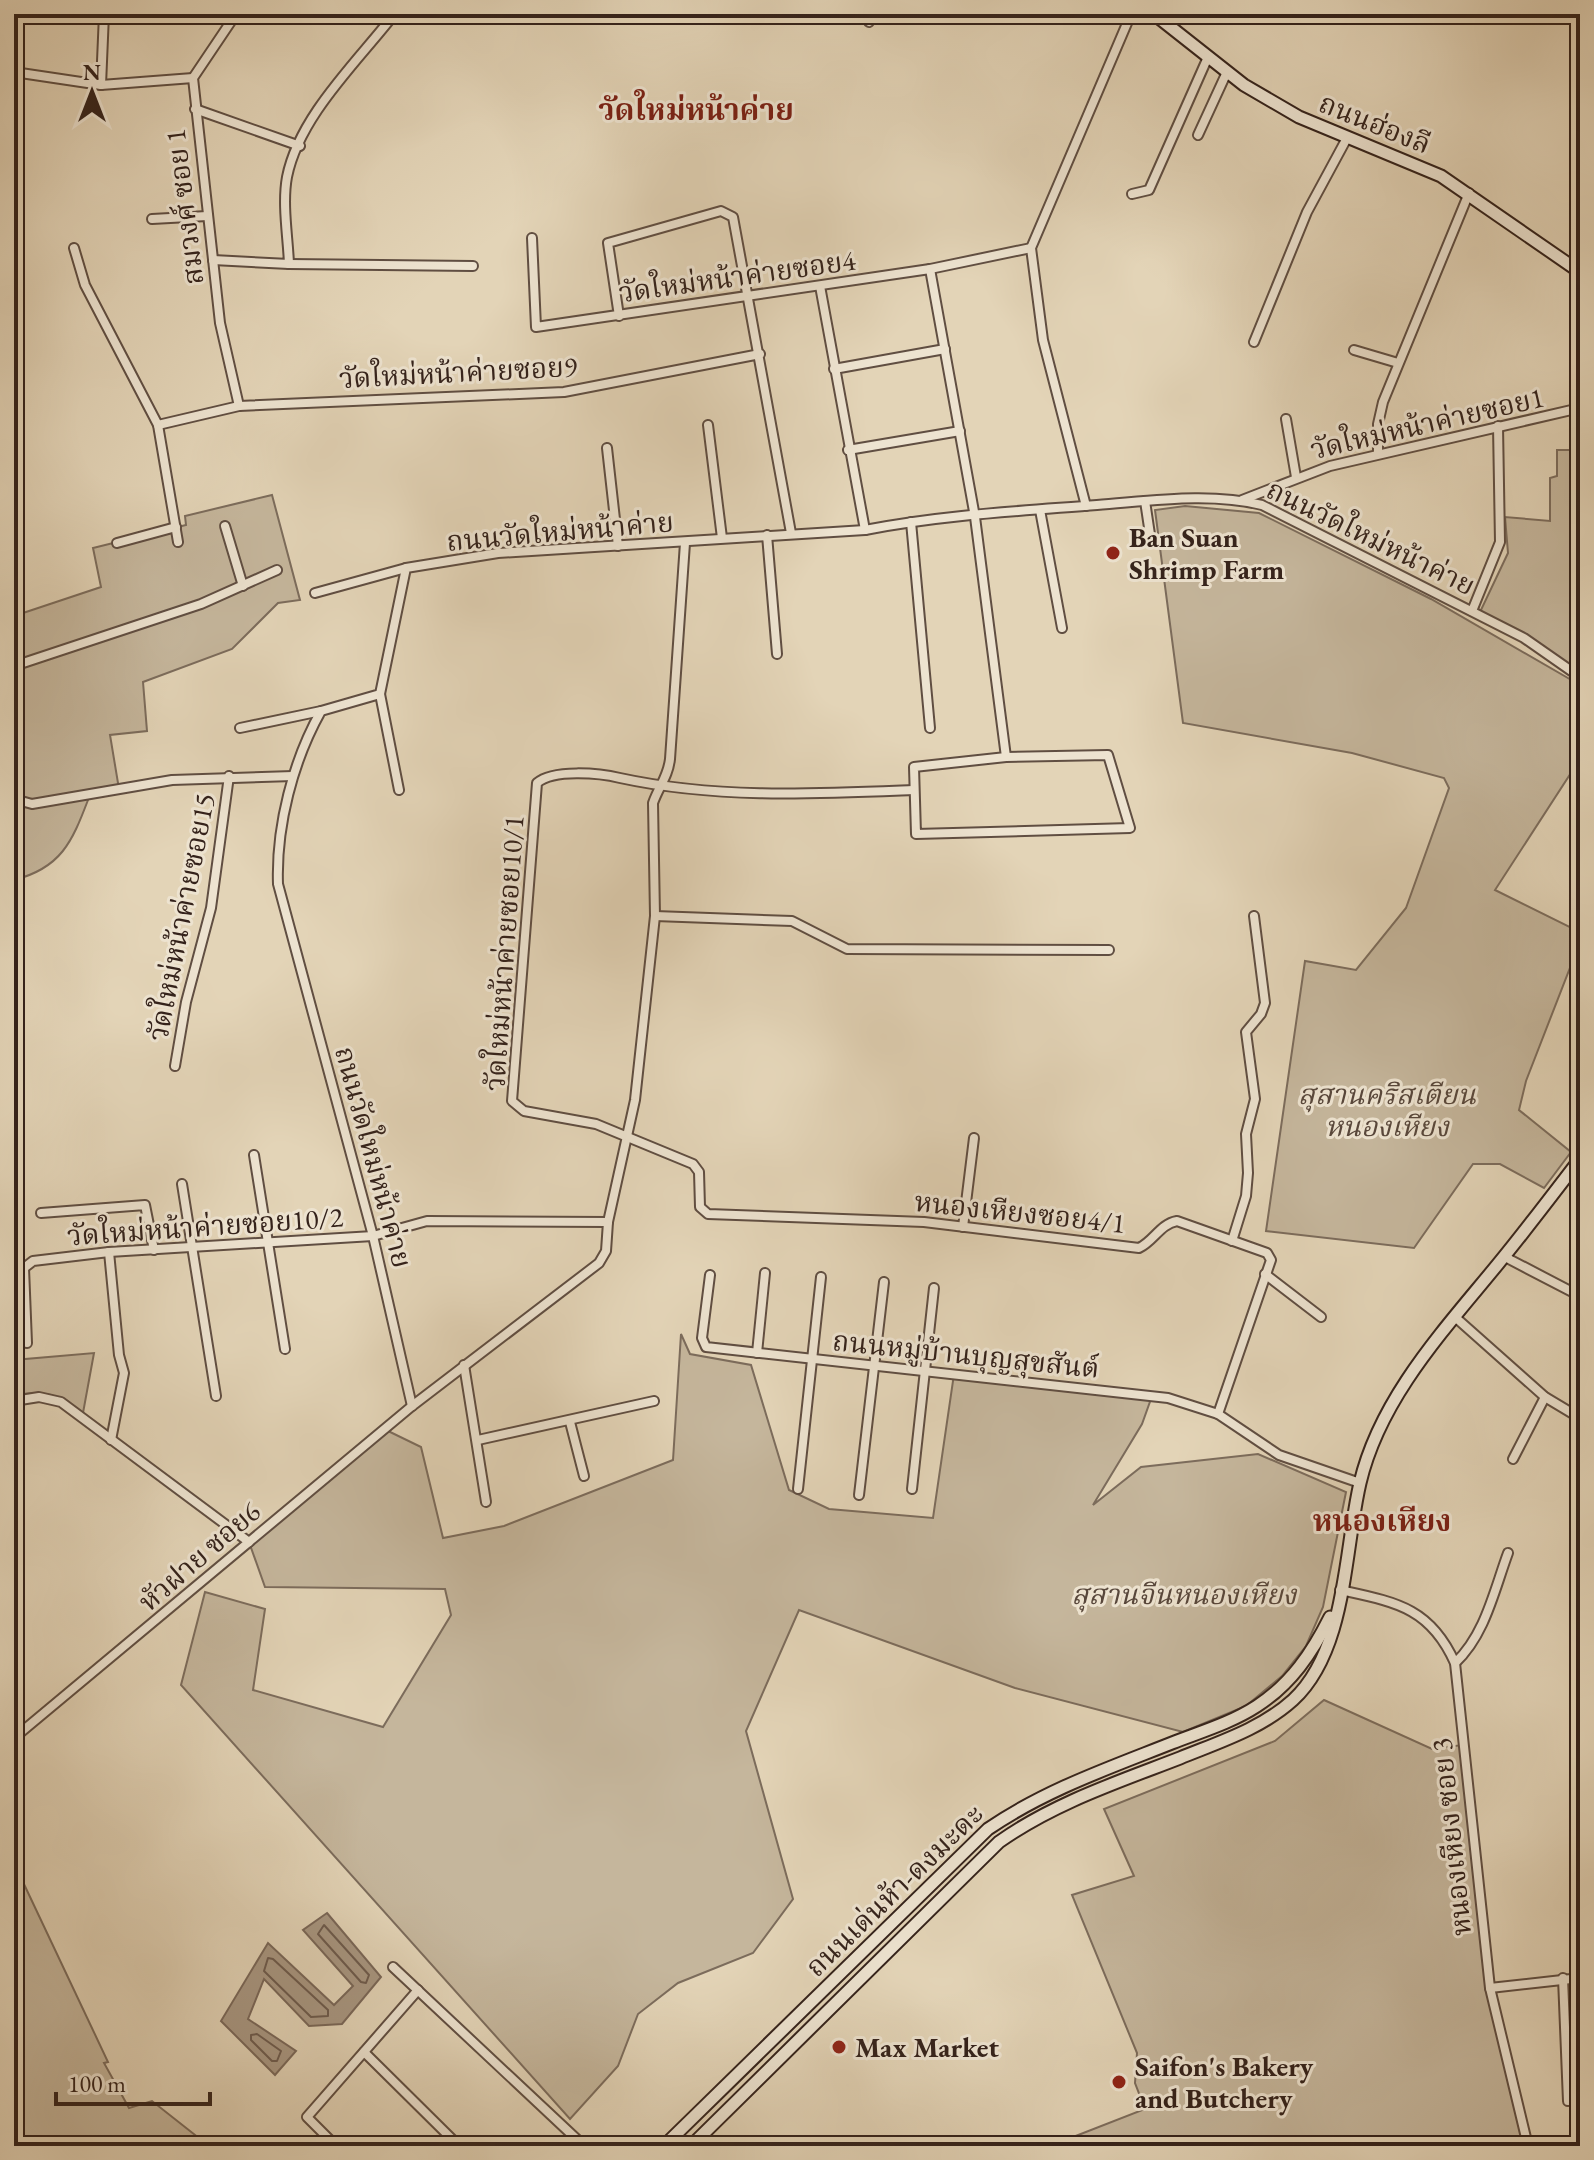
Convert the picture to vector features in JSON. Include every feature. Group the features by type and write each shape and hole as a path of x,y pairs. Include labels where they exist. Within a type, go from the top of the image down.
{"main road":[{"name":"ถนนฮ่องลี","path":"1154,14 1227,72 1299,117 1424,168 1469,193 1580,272"},
{"name":"ถนนเด่นห้า-ดงมะดะ","path":"691,2146 999,1842 1027,1822 1073,1799 1246,1731 1293,1700 1312,1679 1331,1635 1360,1483 1377,1434 1393,1403 1455,1317 1580,1159"},
{"name":"ถนนเด่นห้า-ดงมะดะ","path":"664,2146 988,1829 1018,1808 1067,1784 1238,1716 1269,1697 1301,1667 1336,1606"},
{"path":"1238,1716 1246,1731"}],"street":[{"path":"101,85 104,14"},
{"path":"14,72 101,85 193,78 236,14"},
{"path":"1086,506 1043,340 1031,248 1131,14"},
{"path":"289,264 287,178 300,146 316,116 392,15"},
{"path":"1132,194 1149,190 1208,57"},
{"path":"1198,135 1227,72"},
{"name":"สมวงศ์ ซอย 1","path":"193,78 220,323 239,406"},
{"path":"195,109 300,146"},
{"path":"1254,342 1307,212 1347,138"},
{"path":"1378,453 1378,424 1398,363 1469,193"},
{"path":"619,316 608,243 721,211 733,217 791,533"},
{"path":"152,219 207,216"},
{"name":"วัดใหม่หน้าค่ายซอย4","path":"532,238 536,327 930,269 1031,248"},
{"path":"74,248 85,285 158,425 178,542"},
{"path":"213,260 473,266"},
{"path":"930,269 975,517 1006,757"},
{"path":"820,286 865,530"},
{"path":"834,369 945,349"},
{"path":"1354,350 1398,363"},
{"name":"วัดใหม่หน้าค่ายซอย9","path":"158,425 239,406 564,392 760,354"},
{"name":"วัดใหม่หน้าค่ายซอย1","path":"1241,500 1296,477 1378,453 1580,408"},
{"path":"1286,419 1296,477"},
{"path":"708,425 722,538"},
{"path":"1472,611 1500,542 1498,426"},
{"path":"848,450 960,431"},
{"path":"607,448 618,546"},
{"name":"ถนนวัดใหม่หน้าค่าย","path":"315,593 406,568 498,553 865,530 911,522 1145,501 1241,500 1262,505 1524,638 1580,677"},
{"path":"1145,501 1151,541"},
{"path":"1040,510 1062,628"},
{"path":"911,522 930,728"},
{"path":"225,526 243,586"},
{"path":"117,543 176,527"},
{"path":"767,535 777,654"},
{"name":"หัวฝาย ซอย6","path":"14,1738 412,1406 599,1263 606,1251 608,1222 635,1100 655,916 653,803 659,786 668,778 685,543"},
{"path":"399,790 380,694 406,568"},
{"path":"14,666 189,608 277,570"},
{"path":"240,728 321,711 380,694"},
{"name":"ถนนวัดใหม่หน้าค่าย","path":"321,711 293,776 277,858 278,884 373,1236 412,1406"},
{"path":"1108,755 1130,828 916,834 914,767 1006,757 1108,755"},
{"name":"วัดใหม่หน้าค่ายซอย10/1","path":"627,1137 596,1124 524,1111 512,1101 537,783 546,775 594,772 659,786"},
{"name":"วัดใหม่หน้าค่ายซอย15","path":"175,1066 186,1002 211,908 229,776"},
{"path":"15,802 32,804 172,780 293,776"},
{"path":"659,786 727,794 913,790"},
{"path":"655,916 792,921 847,949 1109,950"},
{"path":"1232,1241 1246,1196 1246,1134 1255,1099 1246,1032 1261,1014 1265,1003 1254,916"},
{"name":"หนองเหียงซอย4/1","path":"627,1137 693,1164 699,1172 700,1207 708,1214 963,1227 1139,1248 1149,1243 1167,1223 1177,1221 1267,1253 1271,1260 1265,1274"},
{"path":"963,1227 974,1138"},
{"path":"254,1155 285,1349"},
{"path":"182,1184 216,1396"},
{"path":"41,1213 145,1205 154,1250"},
{"name":"วัดใหม่หน้าค่ายซอย10/2","path":"27,1343 27,1264 109,1252 373,1236 427,1221 608,1222"},
{"path":"109,1252 119,1355 124,1373 111,1440"},
{"path":"1505,1257 1580,1296"},
{"path":"757,1353 765,1273"},
{"path":"1218,1414 1265,1274 1321,1317"},
{"name":"ถนนหมู่บ้านบุญสุขสันต์","path":"710,1275 702,1338 706,1347 1168,1398 1218,1414 1279,1455 1360,1483"},
{"path":"798,1489 821,1277"},
{"path":"859,1495 884,1282"},
{"path":"912,1489 934,1288"},
{"path":"1455,1317 1545,1397 1580,1418"},
{"path":"464,1365 486,1502"},
{"path":"1513,1459 1545,1397"},
{"path":"14,1401 53,1399 249,1542"},
{"path":"478,1440 654,1401"},
{"path":"570,1422 584,1476"},
{"path":"1455,1663 1469,1649 1480,1630 1508,1553"},
{"name":"หนองเหียง ซอย 3","path":"1340,1590 1401,1603 1416,1612 1445,1642 1455,1663 1490,1988 1528,2146"},
{"path":"393,1967 584,2146"},
{"path":"1563,1978 1568,2101"},
{"path":"1490,1988 1580,1978"},
{"path":"336,2146 307,2117 418,1990"},
{"path":"364,2052 459,2146"}],"green space":[{"path":"1580,436 1580,655 1572,667 1480,612 1508,553 1505,517 1550,521 1550,478 1557,476 1557,450 1579,450"},
{"path":"272,495 300,600 278,603 232,649 143,682 147,731 110,735 119,789 85,796 88,800 82,815 63,851 43,868 14,880 14,616 101,587 93,548 186,525 185,516"},
{"name":"สุสานคริสเตียน หนองเหียง","path":"1185,506 1259,513 1431,599 1580,685 1580,759 1495,890 1580,932 1580,942 1526,1081 1519,1110 1571,1152 1544,1188 1500,1164 1473,1164 1414,1248 1266,1231 1305,961 1356,970 1406,908 1449,788 1444,778 1352,753 1183,723 1155,510"},
{"name":"สุสานจีนหนองเหียง","path":"681,1334 690,1354 751,1365 789,1490 829,1509 933,1518 954,1374 1152,1396 1142,1424 1093,1505 1141,1467 1258,1454 1346,1492 1323,1607 1306,1646 1282,1676 1246,1706 1183,1732 1015,1688 799,1610 746,1731 793,1899 753,1953 678,1983 638,2014 618,2066 570,2119 181,1685 205,1592 265,1609 253,1690 383,1727 451,1615 445,1589 265,1587 249,1542 384,1429 421,1447 443,1538 504,1526 673,1460"},
{"path":"94,1353 83,1413 51,1395 14,1395 14,1360"},
{"path":"1324,1700 1432,1749 1462,1745 1493,1997 1528,2146 1050,2146 1145,2109 1135,2083 1137,2053 1072,1895 1134,1876 1104,1809 1275,1741"},
{"path":"14,1863 108,2062 104,2063 129,2108 152,2101 209,2146 14,2146"}],"water":[{"path":"327,1913 381,1977 342,2024 309,2026 264,1979 248,2019 296,2051 275,2075 221,2021 268,1943 334,2005 353,1986 303,1930"}],"place":[{"name":"Ban Suan Shrimp Farm","path":"1113,553"},
{"name":"Max Market","path":"839,2047"},
{"name":"Saifon's Bakery and Butchery","path":"1119,2082"}],"district":[{"name":"วัดใหม่หน้าค่าย","path":"696,110"},
{"name":"หนองเหียง","path":"1382,1521"}]}
